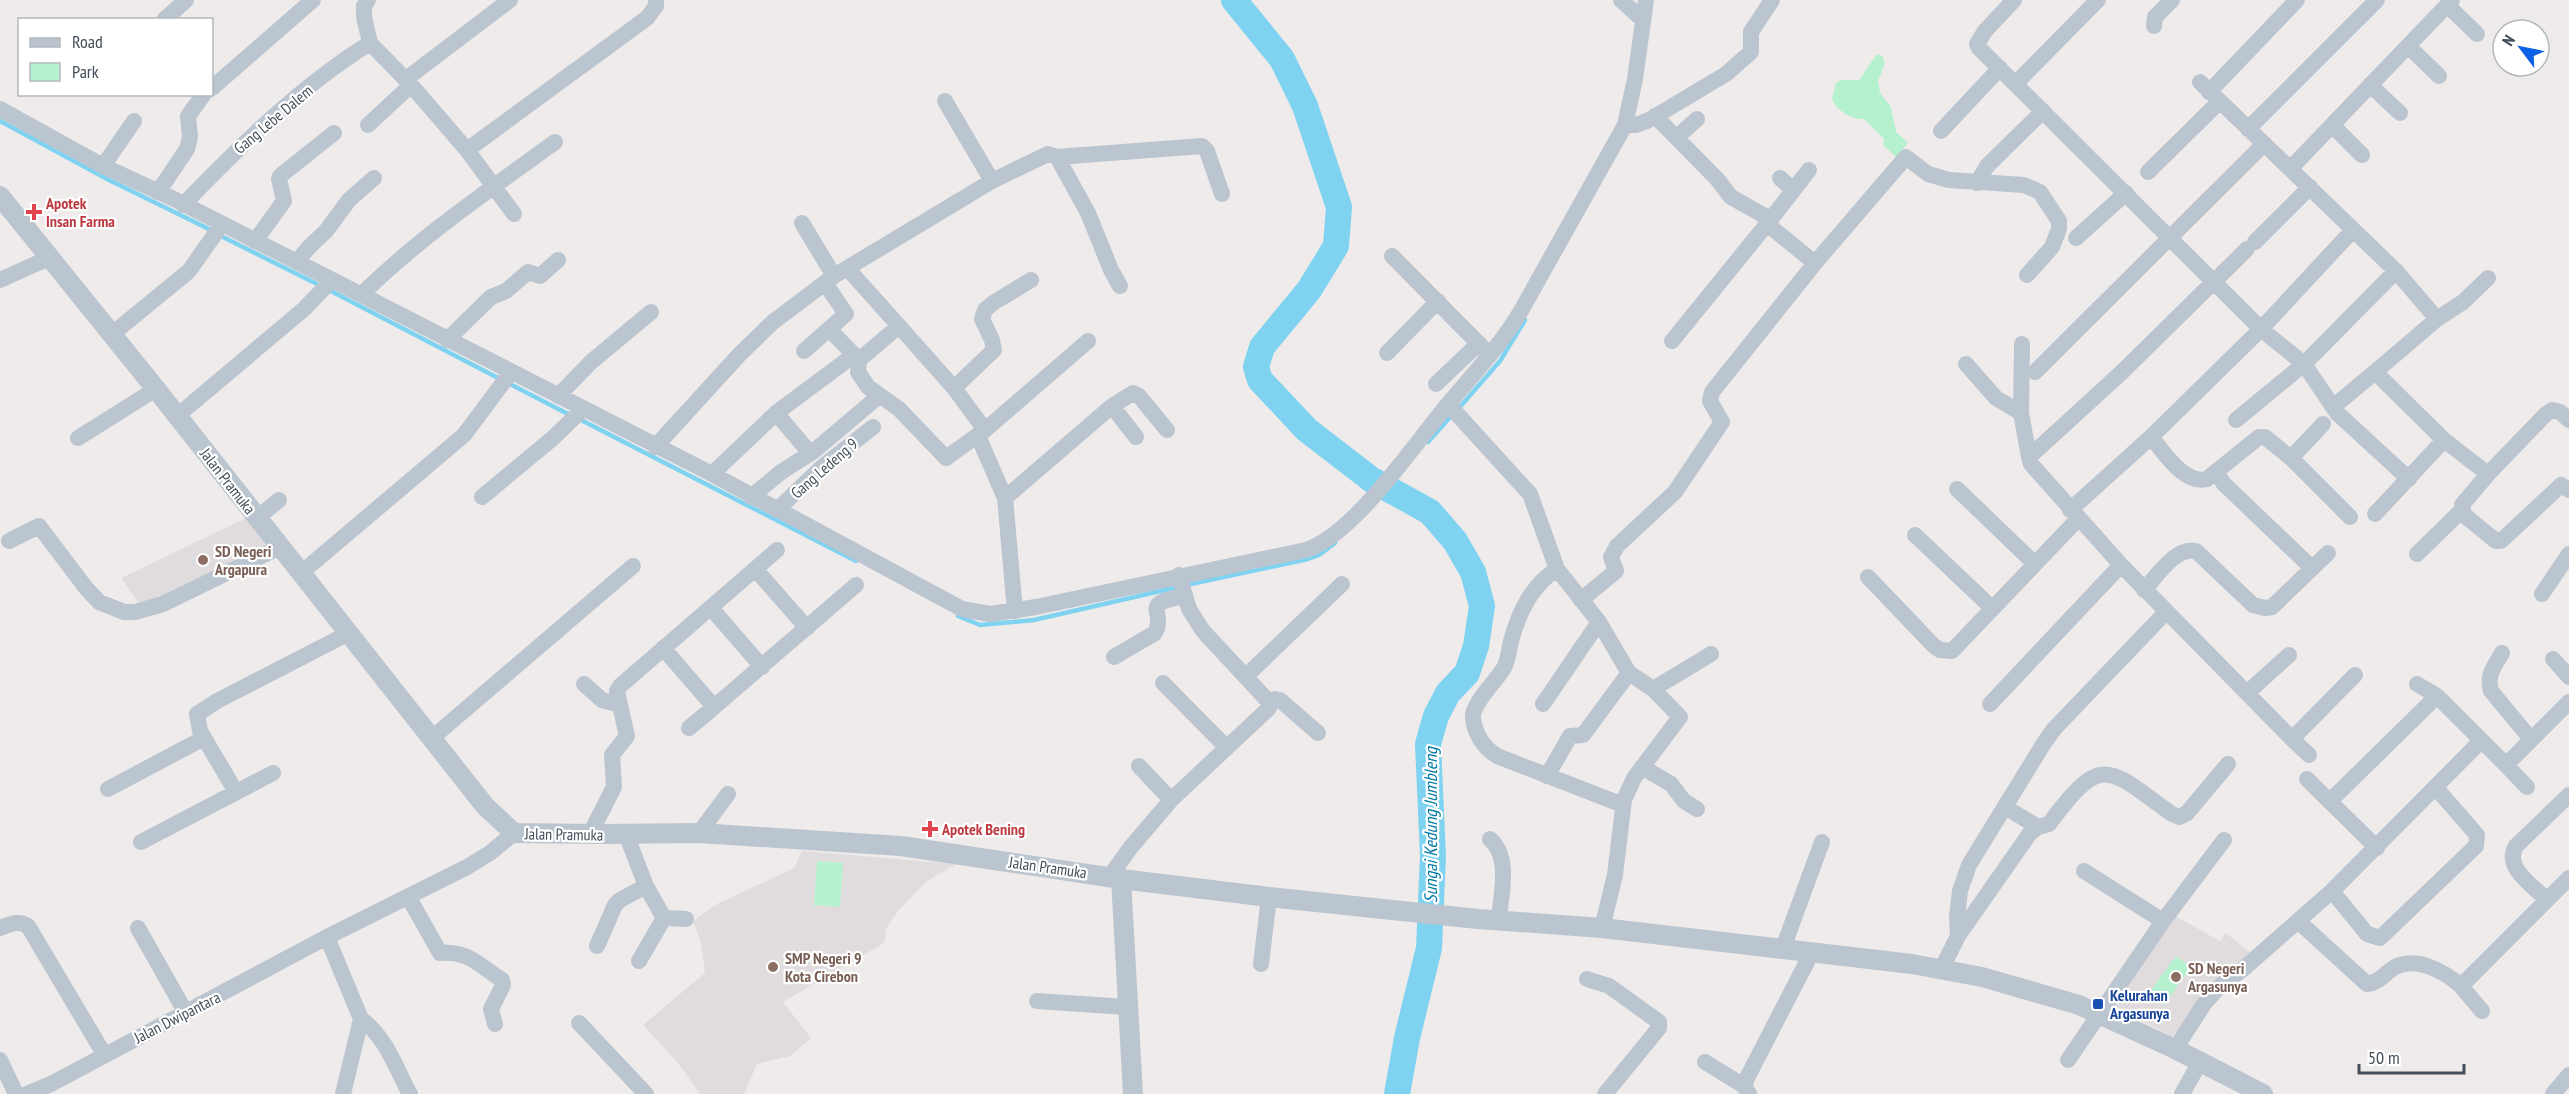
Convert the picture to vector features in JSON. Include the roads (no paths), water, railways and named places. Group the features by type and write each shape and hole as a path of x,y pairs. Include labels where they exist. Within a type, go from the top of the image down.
{"street":[{"path":"166,18 186,0"},
{"path":"213,87 313,0"},
{"path":"368,0 364,6 364,17 370,43 409,82 467,150 514,214"},
{"path":"368,125 409,82 510,0"},
{"path":"467,150 647,18 656,6 656,0"},
{"path":"1621,0 1643,20"},
{"path":"1436,384 1508,335 1625,125 1646,0"},
{"path":"1625,125 1636,125 1655,116 1726,74 1751,52 1751,32 1772,0"},
{"path":"2014,0 1985,31 1977,44 2261,329 2304,364 2333,407 2409,479"},
{"path":"2016,83 2098,0"},
{"path":"2154,26 2155,17 2172,0"},
{"path":"2148,172 2210,92 2297,0"},
{"path":"2248,129 2377,0"},
{"path":"2290,169 2450,2 2477,34"},
{"name":"Gang Lebe Dalem","path":"183,205 238,149 343,60 370,43"},
{"path":"2408,46 2439,76"},
{"path":"1941,131 2000,68"},
{"path":"2370,85 2400,113"},
{"path":"2210,92 2396,271 2437,319"},
{"path":"158,192 187,149 190,137 188,116 203,96"},
{"path":"945,101 992,181"},
{"path":"0,109 103,166 222,224 711,474 962,609 981,614 1182,586 1317,547 1330,538 1370,499 1452,409 1485,349"},
{"path":"1977,183 1987,166 2043,111"},
{"path":"1655,116 1677,136 1731,197 1768,221 1815,263"},
{"path":"1677,136 1697,119"},
{"path":"103,166 134,122"},
{"path":"2332,125 2361,155"},
{"path":"255,241 284,201 280,176 334,133"},
{"path":"361,295 390,268 492,186 555,142"},
{"path":"2035,372 2264,144"},
{"path":"655,447 765,330 836,276 992,181 1048,154 1057,157 1198,145 1207,151 1222,194"},
{"path":"1057,157 1088,213 1105,257 1120,286"},
{"path":"1581,600 1616,571 1611,557 1617,546 1679,487 1722,422 1710,401 1712,392 1815,263 1906,157 1928,174 1949,180 2024,185 2040,192 2059,221 2060,229 2052,247 2027,275"},
{"path":"1672,341 1809,170"},
{"path":"297,262 326,231 349,200 374,177"},
{"path":"1780,178 1794,190"},
{"path":"2029,457 2122,372 2310,187"},
{"path":"2076,238 2126,193"},
{"name":"Jalan Pramuka","path":"0,196 156,389 485,806 514,832 590,834 699,832 901,846 1269,897 1478,919 1602,928 1942,968 2063,1000 2099,1013 2263,1094"},
{"path":"802,223 836,276 846,314 804,351"},
{"path":"111,335 189,271 222,224"},
{"path":"1868,577 1934,646 1952,651 2035,564 2074,515 2261,329 2353,230"},
{"path":"1392,256 1485,349"},
{"path":"0,280 49,258"},
{"path":"447,340 491,297 506,291 528,272 540,276 558,260"},
{"path":"2236,420 2304,364 2396,271"},
{"path":"836,276 899,326 954,388 982,433 1005,498 1015,611"},
{"path":"2333,407 2437,319 2463,302 2488,278"},
{"path":"954,388 994,350 982,319 985,310 1031,280"},
{"path":"177,416 304,309 331,281"},
{"path":"1387,353 1438,301"},
{"path":"558,396 591,362 651,312"},
{"path":"711,474 776,413 899,326"},
{"path":"830,330 857,357 860,376 868,387 899,409 946,458 982,433 1088,341"},
{"path":"2022,344 2021,413 2029,457 2034,470 2144,590 2309,755"},
{"path":"1966,364 1996,398 2021,413"},
{"path":"301,573 464,435 511,372"},
{"path":"2375,372 2444,440 2488,474"},
{"path":"78,438 156,389"},
{"path":"1005,498 1112,406 1136,394 1167,430"},
{"path":"751,496 810,453 879,396"},
{"path":"1112,406 1136,437"},
{"path":"482,497 553,438 583,409"},
{"path":"1452,409 1530,494 1557,569 1599,622 1629,673 1653,689 1680,717 1630,785 1623,805 1616,874 1602,928"},
{"path":"2417,554 2462,510 2462,505 2488,474 2545,415 2552,410 2560,412 2569,420"},
{"path":"776,413 810,453"},
{"path":"2291,458 2323,424"},
{"name":"Gang Ledeng 9","path":"777,510 822,467 873,427"},
{"path":"2151,437 2189,478 2202,480 2216,472 2259,437 2271,440 2349,517"},
{"path":"2375,514 2444,440"},
{"path":"2216,472 2224,484 2312,568"},
{"path":"2462,510 2496,541 2501,541 2566,483"},
{"path":"1958,489 2035,564"},
{"path":"257,518 279,500"},
{"path":"9,541 39,526 99,602 109,608 135,612 163,604 280,547"},
{"path":"1915,535 1992,608"},
{"path":"590,834 614,787 612,755 627,736 617,691 620,686 777,550"},
{"path":"2144,590 2175,558 2186,550 2191,550 2196,551 2249,602 2265,608 2271,607 2328,553"},
{"path":"2542,594 2569,554"},
{"path":"1990,704 2121,565"},
{"path":"432,738 633,566"},
{"path":"755,569 807,628"},
{"path":"1557,569 1539,584 1528,599 1517,621 1506,665 1489,690 1477,702 1473,717 1478,735 1488,750 1547,776 1623,805"},
{"path":"689,728 856,585"},
{"path":"1246,676 1342,585"},
{"path":"1114,657 1155,633 1158,626 1155,610 1157,606 1170,598 1182,586"},
{"path":"1182,586 1189,609 1203,631 1269,704"},
{"path":"711,608 762,666"},
{"path":"1958,936 1957,917 1964,876 1976,850 2054,729 2166,612"},
{"path":"1543,704 1599,622"},
{"path":"236,792 200,731 197,714 217,701 349,633"},
{"path":"663,648 714,707"},
{"path":"2502,653 2492,669 2489,684 2491,691 2530,738"},
{"path":"1653,689 1711,654"},
{"path":"2248,692 2289,655"},
{"path":"2553,659 2569,677"},
{"path":"1547,776 1570,736 1583,735 1629,673"},
{"path":"2292,739 2355,675"},
{"path":"1163,683 1227,747"},
{"path":"584,684 602,700 620,705"},
{"path":"2417,684 2437,696 2527,787"},
{"path":"2331,800 2437,696"},
{"path":"1132,1094 1116,877 1131,847 1171,800 1267,712 1269,704 1275,699 1280,699 1318,733"},
{"path":"2506,765 2530,738 2569,702"},
{"path":"108,789 204,738"},
{"path":"2175,1049 2204,1004 2221,985 2242,970 2332,891 2481,741"},
{"path":"1942,968 1958,936 2030,834 2038,827 2049,824 2073,793 2096,774 2122,778 2172,814 2182,816 2228,764"},
{"path":"1139,766 1171,800"},
{"path":"1642,767 1671,784 1684,801 1697,809"},
{"path":"141,842 273,773"},
{"path":"2307,778 2377,848"},
{"path":"2332,891 2367,934 2380,939 2468,854 2476,846 2477,835 2436,788"},
{"path":"699,832 728,794"},
{"path":"2546,899 2514,866 2511,856 2516,846 2569,795"},
{"path":"2005,807 2038,827"},
{"name":"Jalan Dwipantara","path":"27,1094 53,1089 104,1054 327,937 409,898 483,858 514,832"},
{"path":"626,834 646,886 664,918"},
{"path":"1490,839 1498,846 1503,857 1498,920"},
{"path":"2068,1060 2163,921 2224,840"},
{"path":"1783,948 1822,842"},
{"path":"2084,870 2163,921"},
{"path":"2461,986 2569,878"},
{"path":"597,946 615,905 646,886"},
{"path":"1262,964 1269,897"},
{"path":"409,898 440,953 459,952 502,980 503,985 491,1010 495,1024"},
{"path":"664,918 686,919"},
{"path":"639,962 664,918"},
{"path":"2298,921 2367,984 2373,984 2396,967 2406,964 2445,972 2461,986 2482,1011"},
{"path":"0,928 14,922 22,922 28,926 104,1054"},
{"path":"138,928 186,1013"},
{"path":"327,937 362,1019 377,1032 384,1042 411,1094"},
{"path":"1705,1062 1747,1090 1812,952"},
{"path":"1587,978 1609,986 1659,1022 1659,1028 1605,1094"},
{"path":"1037,1001 1126,1007"},
{"path":"343,1094 362,1019"},
{"path":"579,1023 646,1094"},
{"path":"0,1060 16,1094"},
{"path":"2182,1094 2200,1062"},
{"path":"2553,1094 2569,1076"}],"waterway":[{"name":"Sungai Kedung Jumbleng","path":"1234,0 1282,59 1305,106 1339,207 1336,246 1309,290 1262,347 1256,367 1260,380 1307,430 1372,480 1430,512 1455,541 1473,572 1482,606 1476,646 1467,673 1448,693 1436,716 1428,744 1433,856 1429,948 1407,1038 1397,1094"},
{"path":"0,121 109,180 213,231"},
{"path":"221,236 321,286"},
{"path":"329,290 500,379"},
{"path":"1458,409 1500,361 1525,320"},
{"path":"508,383 568,414"},
{"path":"1428,442 1452,415"},
{"path":"583,421 856,561"},
{"path":"1186,585 1308,559 1319,555 1335,543"},
{"path":"958,616 980,625 1034,620 1178,587"}],"place":[{"name":"Apotek Insan Farma","path":"34,212"},
{"name":"SD Negeri Argapura","path":"203,560"},
{"name":"Apotek Bening","path":"930,829"},
{"name":"SMP Negeri 9 Kota Cirebon","path":"773,967"},
{"name":"SD Negeri Argasunya","path":"2176,977"},
{"name":"Kelurahan Argasunya","path":"2098,1004"}]}
